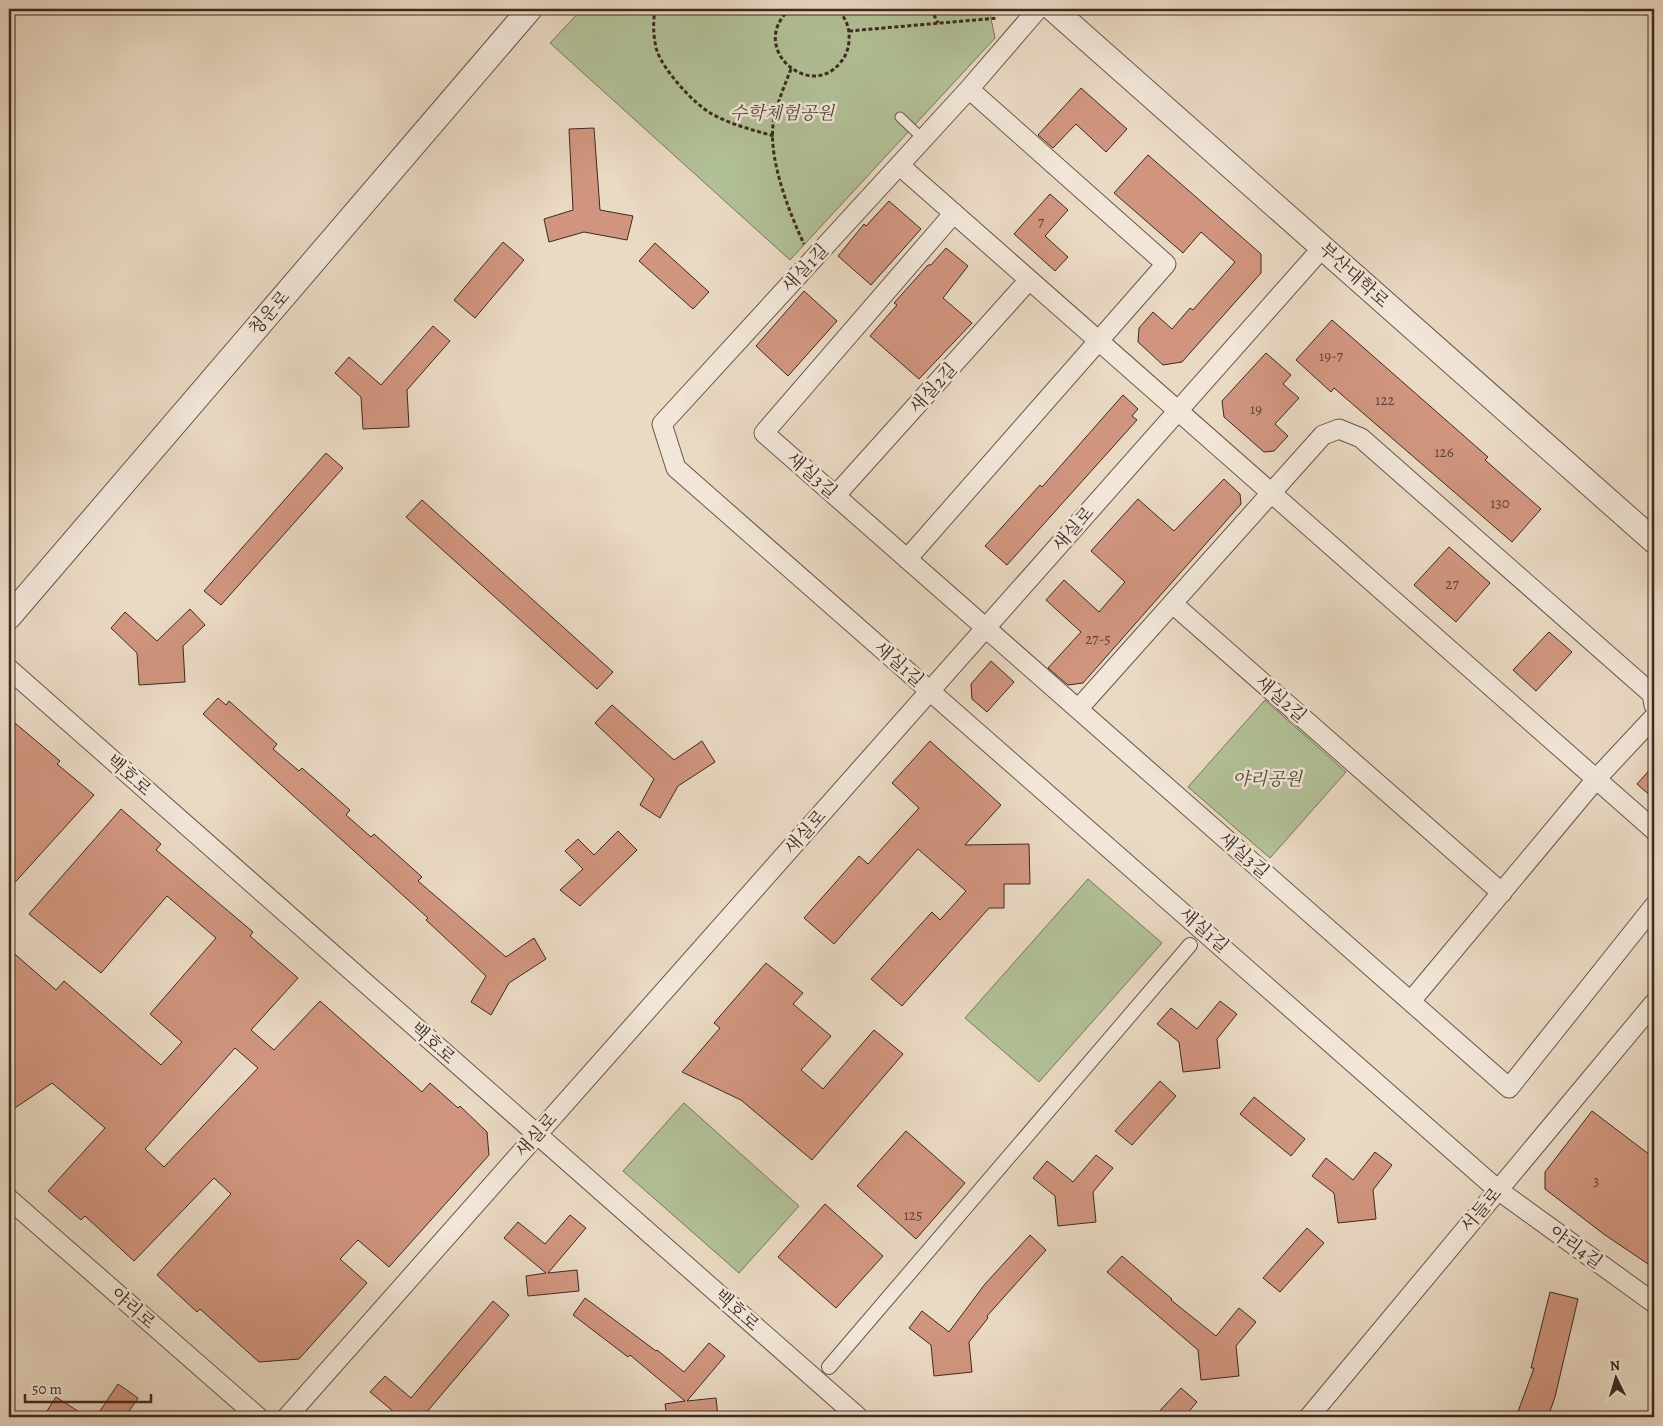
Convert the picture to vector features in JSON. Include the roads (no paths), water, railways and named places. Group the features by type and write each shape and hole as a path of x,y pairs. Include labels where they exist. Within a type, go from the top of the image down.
{"street":[{"name":"청운로","path":"9,617 530,9"},
{"name":"새실1길","path":"1038,9 969,89 662,424 676,468 1498,1190"},
{"name":"부산대학로","path":"1053,9 1654,541"},
{"path":"907,559 1100,342 1166,264 969,89"},
{"path":"899,165 1654,830"},
{"name":"새실3길","path":"954,213 764,432 1509,1088 1654,906"},
{"name":"새실로","path":"287,1417 1323,247"},
{"name":"새실2길","path":"836,495 1029,280"},
{"path":"1078,709 1323,435 1339,429 1361,438 1652,694 1654,705"},
{"name":"새실2길","path":"1173,604 1502,892"},
{"name":"백호로","path":"9,669 858,1417"},
{"path":"1410,1001 1597,778 1654,717"},
{"path":"829,1367 1190,945"},
{"name":"서들로","path":"1308,1417 1654,1003"},
{"name":"야리4길","path":"1498,1190 1654,1303"},
{"name":"야리로","path":"9,1199 258,1417"}],"lane":[{"path":"900,117 923,139"}],"park label":[{"name":"수학체험공원","path":"782,113"},
{"name":"야리공원","path":"1267,779"}]}
